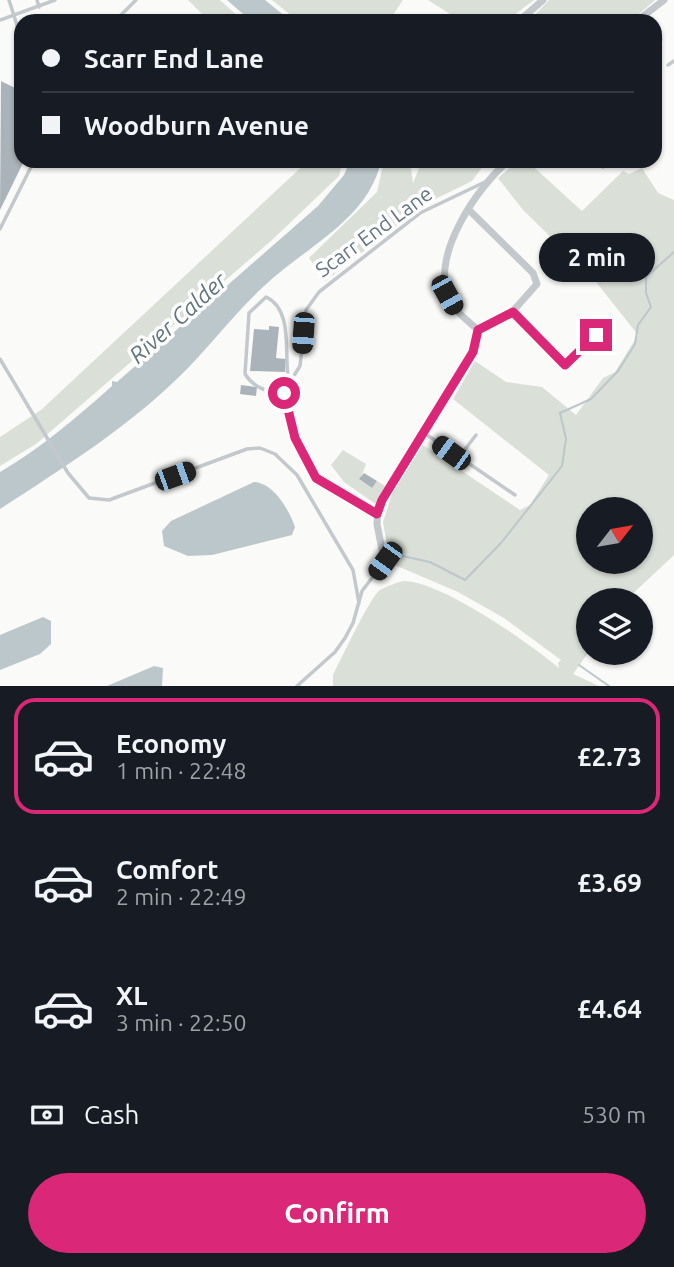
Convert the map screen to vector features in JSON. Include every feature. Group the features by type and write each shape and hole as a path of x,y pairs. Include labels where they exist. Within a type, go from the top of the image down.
{"street":[{"path":"527,14 543,0"},
{"path":"650,14 664,0"},
{"path":"478,330 454,308 445,285 450,252 468,209 501,168"},
{"path":"382,551 377,514 382,500 473,352 478,330 513,312 537,285 533,272 468,209"},
{"path":"513,312 565,365 596,335"}],"lane":[{"path":"0,20 14,17 10,0"},
{"path":"37,0 39,7"},
{"path":"22,14 55,0"},
{"path":"122,14 135,0"},
{"path":"668,65 674,61"},
{"path":"0,229 30,168"},
{"name":"Scarr End Lane","path":"284,393 301,359 306,310 319,292 419,213 489,180"},
{"path":"289,383 288,352 279,311 265,297 248,313 245,374 252,383 270,393 284,393 289,420 301,452 319,482 377,514"},
{"path":"0,359 68,473 89,498 109,499 247,449 260,448 275,454 297,475 353,570 359,603"},
{"path":"424,433 515,495"},
{"path":"455,454 463,453 476,435"},
{"path":"382,551 385,561"},
{"path":"297,686 340,645 353,623 365,585 385,561"},
{"path":"385,561 392,563"}],"shaded area":[{"path":"188,0 220,0 235,14 202,14"},
{"path":"227,0 265,0 282,14 243,14"},
{"path":"272,0 403,0 394,14 289,14"},
{"path":"428,0 534,0 515,14 450,14"},
{"path":"549,0 655,0 639,14 536,14"},
{"path":"300,168 341,168 339,176 272,240 36,444 0,466 0,437 41,410"},
{"name":"River Calder","path":"347,168 379,168 363,201 348,217 263,287 166,389 98,444 0,509 0,472 72,421 112,386 112,381 117,382 318,206"},
{"path":"382,168 411,168 413,183 419,168 482,168 472,181 425,204 325,281 309,258 377,192"},
{"path":"510,168 535,168 582,211 623,171 629,174 642,168 658,193 674,200 674,555 639,588 576,588 576,665 579,665 573,674 599,686 333,686 333,675 375,595 380,590 405,581 422,584 463,603 528,644 559,668 558,663 561,660 504,618 458,592 390,563 383,522 392,494 423,445 520,510 530,505 549,475 453,399 475,361 506,382 542,387 576,415 603,378 615,372 638,335 593,278 523,210 498,178"},
{"path":"343,450 366,464 360,480 372,488 377,481 388,488 377,505 344,482 331,465"},
{"path":"254,482 268,487 280,499 295,527 292,535 212,555 188,556 164,546 162,531 171,521"},
{"path":"43,617 51,621 51,644 40,654 0,670 0,635"},
{"path":"154,666 163,668 162,686 107,686"}],"building":[{"path":"1,81 14,88 14,168 21,168 0,210"},
{"path":"269,326 279,327 276,358 286,359 285,372 250,371 254,329 269,330"},
{"path":"241,385 257,387 256,396 240,394"},
{"path":"364,473 377,481 372,488 359,479"}],"waterway":[{"path":"393,554 430,562 465,580 501,543 562,466 566,439 560,413 591,399 618,371 635,344 638,325 651,307 646,293 646,277 674,252"},
{"path":"579,665 609,686"}],"route":[{"path":"284,393 295,438 304,459 319,482 377,514 382,500 473,352 478,330 513,312 537,340 565,365 596,335"}]}
